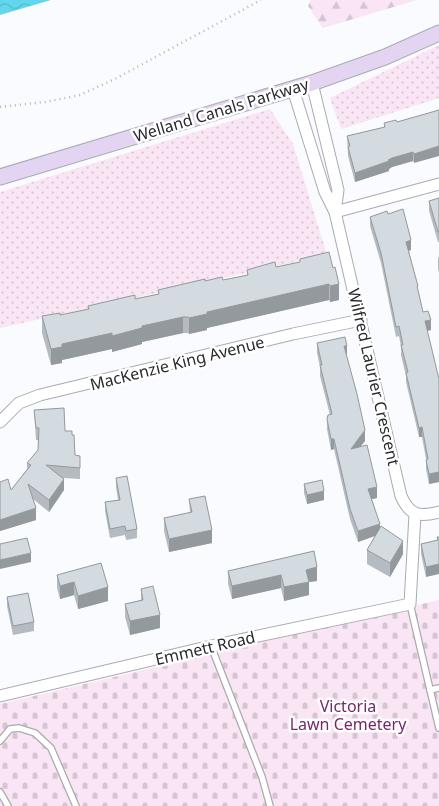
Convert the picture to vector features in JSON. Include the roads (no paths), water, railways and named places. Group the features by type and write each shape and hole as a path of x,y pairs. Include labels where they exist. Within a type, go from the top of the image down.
{"main road":[{"name":"Welland Canals Parkway","path":"0,177 312,83 385,57 439,33"}],"street":[{"name":"Wilfred Laurier Crescent","path":"312,83 338,190 335,212"},
{"name":"Wilfred Laurier Crescent","path":"292,89 325,192 335,212 402,496 406,506 416,514"},
{"path":"335,212 439,184"},
{"name":"MacKenzie King Avenue","path":"0,422 19,403 40,395 293,334 361,320"},
{"path":"410,604 416,514 424,516 439,512"},
{"name":"Emmett Road","path":"0,696 211,646 410,604"}],"lane":[{"path":"410,604 439,728"},
{"path":"211,646 262,777 270,806"},
{"path":"430,690 439,688"},
{"path":"0,741 10,729 19,728 35,733 51,748 76,806"},
{"path":"0,792 8,806"}],"water":[{"path":"0,0 51,0 0,15"}],"park label":[{"name":"Victoria Lawn Cemetery","path":"348,715"}]}
